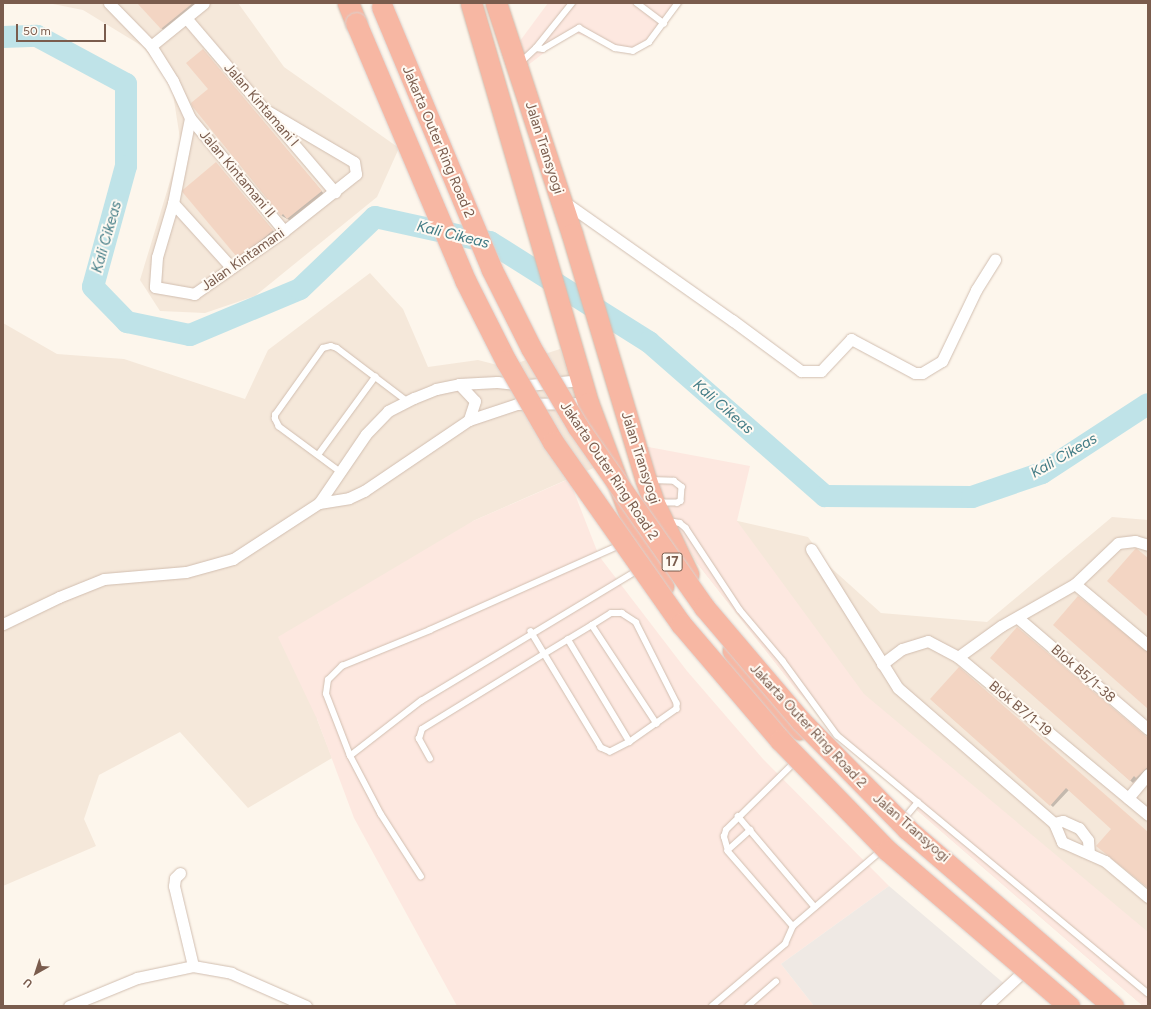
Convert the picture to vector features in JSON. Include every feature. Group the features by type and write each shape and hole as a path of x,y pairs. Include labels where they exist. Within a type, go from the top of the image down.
{"highway":[{"name":"Jakarta Outer Ring Road 2","path":"348,3 465,280 506,361 553,442 681,624 780,740 887,850 1068,1006"},
{"name":"Jalan Transyogi","path":"471,3 588,403 638,537 650,562 703,656 749,717 794,763 884,848 1068,1006"},
{"name":"Jalan Transyogi","path":"496,3 572,234 646,480 658,512 699,595 749,676 774,706 902,821 1118,1006"},
{"name":"Jakarta Outer Ring Road 2","path":"381,5 491,268 531,348 578,427 704,606 801,721 907,829 1113,1006"}],"street":[{"path":"109,3 151,46 173,81 190,118"},
{"path":"151,46 204,3"},
{"name":"Jalan Kintamani I","path":"186,19 335,192"},
{"name":"Jalan Kintamani","path":"190,118 173,203 157,257 155,287 194,294 284,231 356,174 354,162 264,108"},
{"name":"Jalan Kintamani II","path":"190,118 284,231"},
{"path":"560,199 737,323 801,371 821,371 851,340 915,373 922,374 942,361 976,290 995,259"},
{"path":"173,203 231,267"},
{"path":"3,624 59,597 104,579 186,572 232,559 319,503 366,434 388,411 436,389 459,384 497,382 528,385 579,372"},
{"path":"459,384 475,401 470,420"},
{"path":"319,503 349,498 364,491 470,420 517,404 588,403"},
{"path":"958,657 1001,626 1018,618 1075,584 1118,543 1135,540 1148,545"},
{"path":"811,550 898,688 1054,823 1062,842 1105,861 1148,897"},
{"path":"1075,584 1148,645"},
{"name":"Blok B5/1-38","path":"1018,618 1148,729"},
{"name":"Blok B7/1-19","path":"882,664 902,649 928,642 958,657 1148,815"},
{"path":"1128,798 1148,774"},
{"path":"1054,823 1062,821 1079,828 1088,840 1089,853"},
{"path":"180,873 175,878 174,886 193,966"},
{"path":"69,1006 137,978 193,966 231,974 306,1006"},
{"path":"986,1006 1025,970"}],"lane":[{"path":"517,65 536,48 572,3"},
{"path":"637,3 664,23"},
{"path":"536,48 543,49 579,28 615,48 633,51 649,42 678,3"},
{"path":"340,472 279,427 274,419 275,415 323,348 331,346 337,348 407,402"},
{"path":"318,455 375,376"},
{"path":"646,480 674,481 682,487 681,500 678,503 658,512"},
{"path":"658,512 680,522 686,528 740,610 783,661 837,735 1148,993"},
{"path":"421,878 381,815 350,756 326,694 328,680 334,672 638,537"},
{"path":"350,756 421,701 531,632 650,562"},
{"path":"430,759 419,739 422,730 544,654 611,613 619,612 636,622 677,703 677,708 657,724 630,742 610,752 601,748 544,654 531,632"},
{"path":"592,625 657,724"},
{"path":"568,640 630,742"},
{"path":"793,926 728,851 724,837 726,830 738,816 794,763"},
{"path":"902,821 918,802"},
{"path":"738,816 815,907"},
{"path":"728,851 751,830"},
{"path":"712,1006 785,944 793,926 884,848"},
{"path":"748,1006 776,982"}],"shaded area":[{"path":"48,3 238,3 284,67 399,148 377,197 255,296 205,313 160,311 140,280 181,145 171,81 142,46 83,10"},
{"path":"548,3 674,3 638,52 571,32 523,69 517,45"},
{"path":"370,273 403,309 428,367 478,360 505,367 560,349 598,466 473,521 317,719 332,758 248,808 180,732 99,775 84,819 96,846 3,886 3,323 57,354 124,359 245,399 268,350"},
{"path":"643,446 750,466 737,521 864,694 1148,932 1148,1006 1143,1006 919,812 799,693 697,563 663,504"},
{"path":"569,479 599,556 687,671 763,759 889,886 781,964 814,1006 457,1006 354,818 317,719 278,637 473,521"},
{"path":"663,504 808,537 829,566 881,613 987,622 1112,517 1148,520 1148,1006 1143,1006 919,812 799,693 697,563"},
{"path":"889,886 1007,986 981,1006 814,1006 781,964"}],"building":[{"path":"137,3 193,3 161,29"},
{"path":"203,49 322,191 287,219 283,214 281,216 192,106 191,103 208,89 186,63"},
{"path":"216,162 273,230 239,259 182,191"},
{"path":"1136,548 1148,558 1148,617 1107,581"},
{"path":"1078,596 1148,652 1148,709 1053,625"},
{"path":"1017,627 1148,738 1148,767 1136,778 1134,776 1130,781 990,658"},
{"path":"959,667 1148,832 1148,888 1096,846 1111,829 1066,788 1050,806 930,699"}],"waterway":[{"name":"Kali Cikeas","path":"3,37 37,36 126,84 126,166 93,287 127,322 190,335 300,289 375,217 490,242 649,342 825,496 972,497 1042,473 1148,404"}]}
